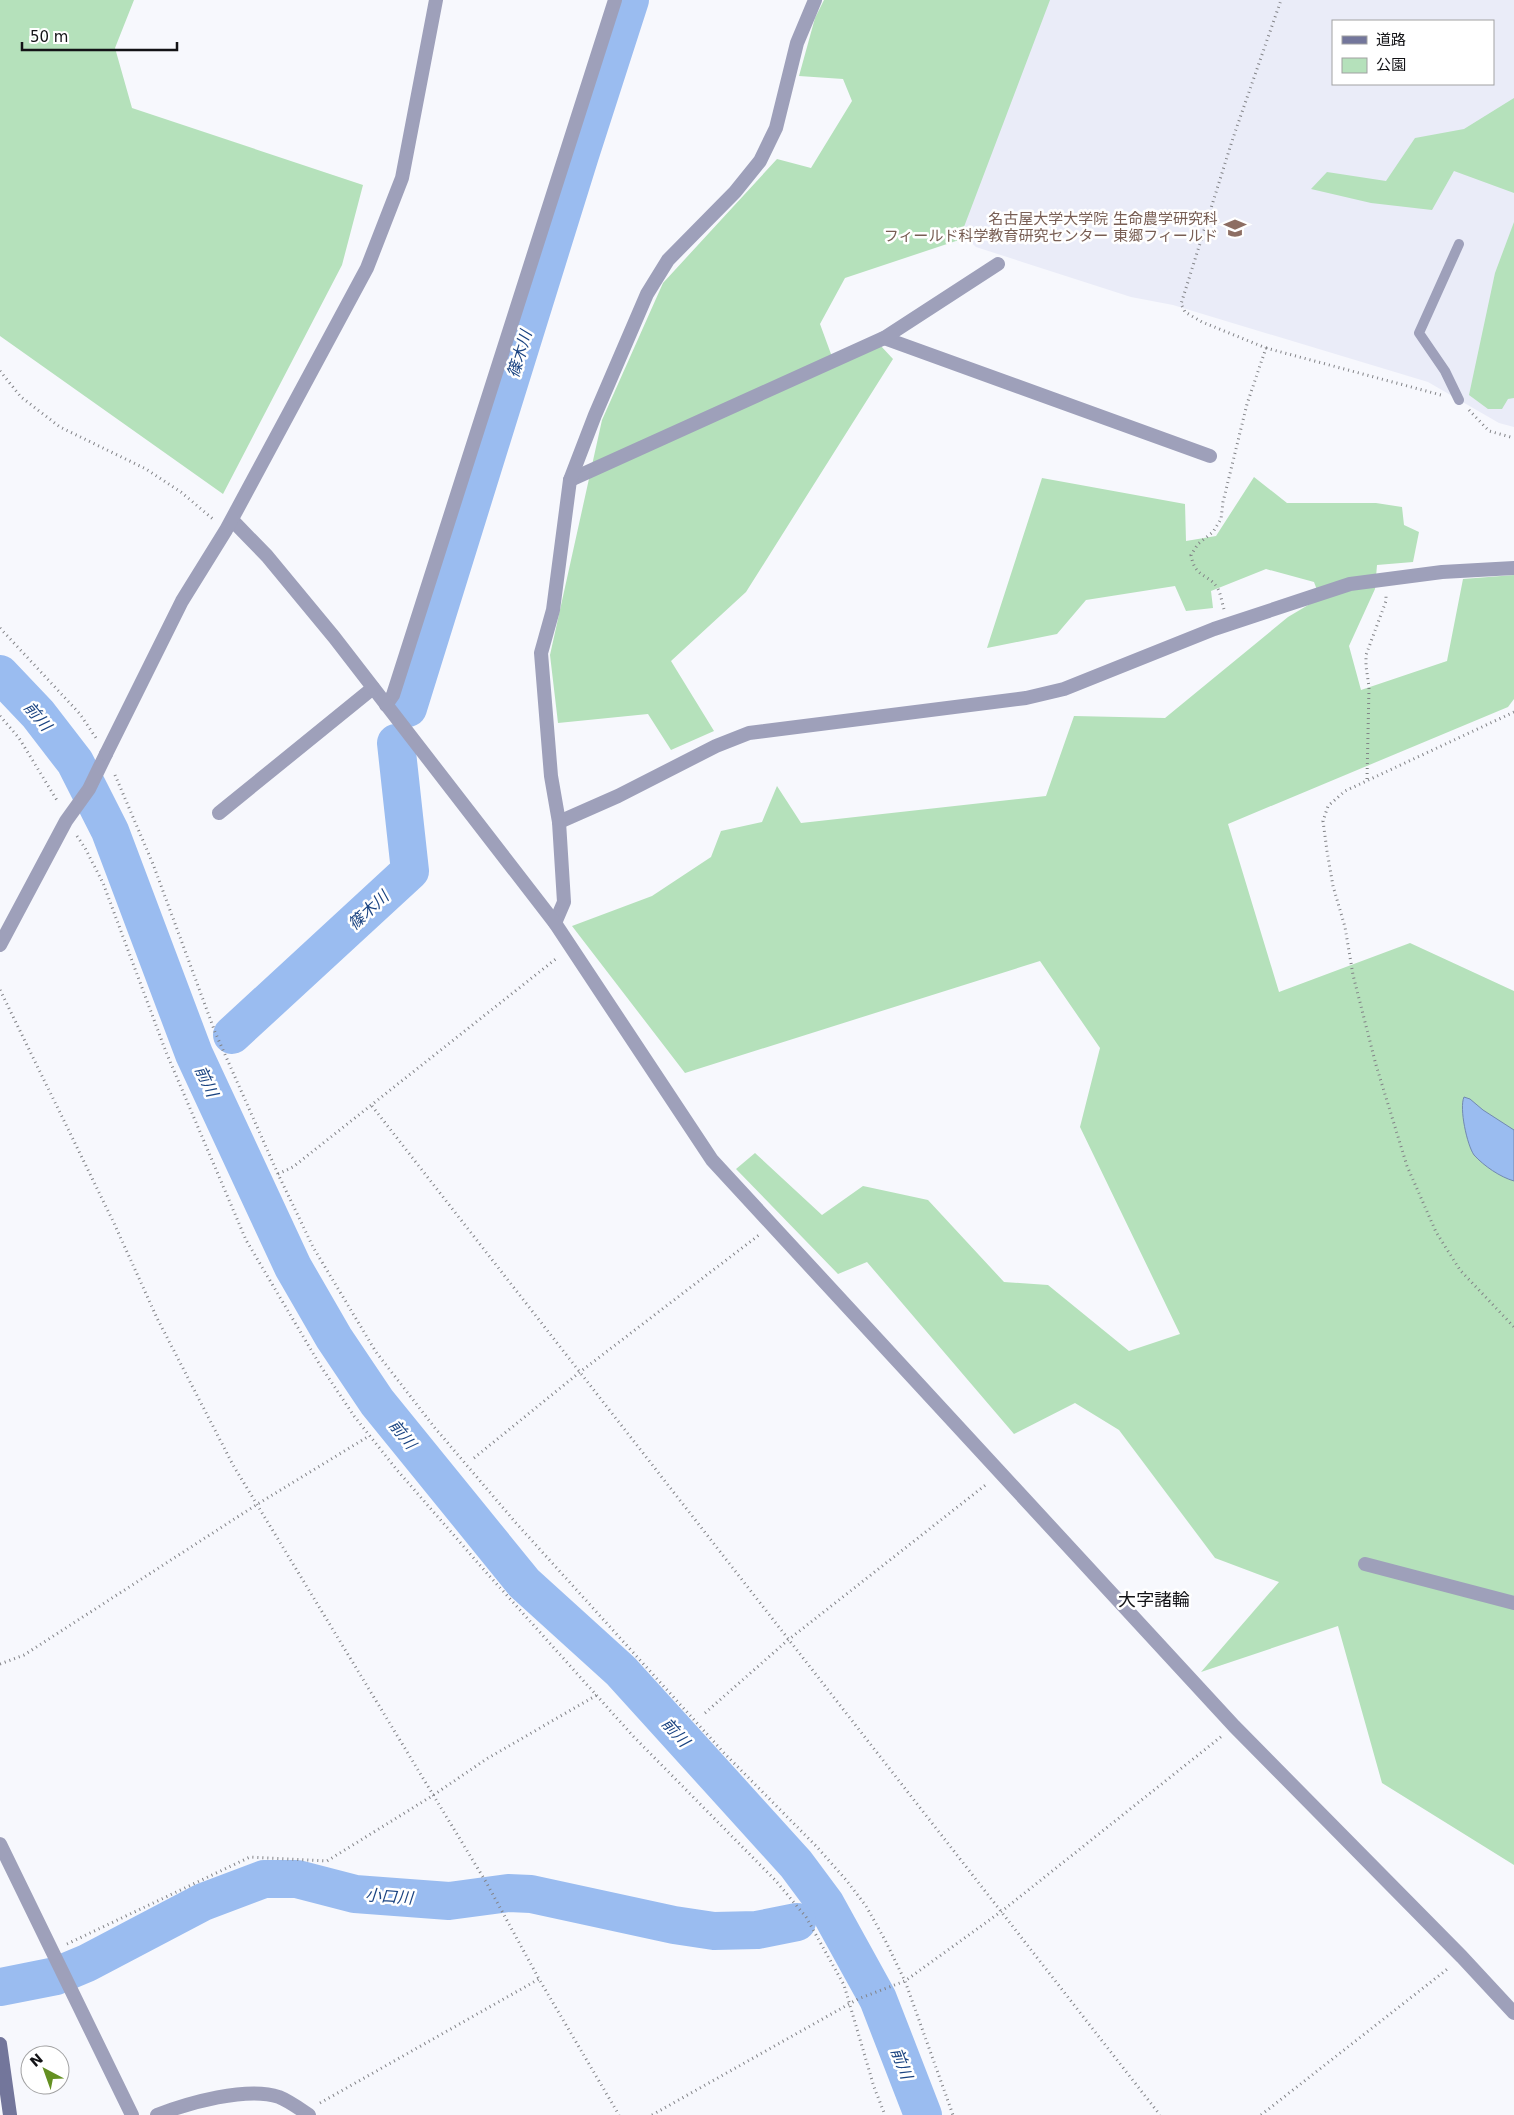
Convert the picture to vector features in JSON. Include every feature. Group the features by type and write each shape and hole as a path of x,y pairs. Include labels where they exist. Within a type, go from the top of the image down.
{"main road":[{"path":"0,2044 10,2115"}],"street":[{"path":"0,945 66,821 88,789 182,601 229,525 367,268 402,178 436,0"},
{"path":"386,705 393,695 445,535 615,0"},
{"path":"555,923 564,902 541,653 553,610 570,480 613,371 647,294 668,260 735,192 760,161 776,128 797,43 807,16 816,0"},
{"path":"570,480 884,338 998,264"},
{"path":"884,338 1210,456"},
{"path":"229,525 267,556 334,637 555,923 712,1160 1234,1726 1462,1957 1514,2013"},
{"path":"558,822 618,796 716,746 750,733 1026,698 1064,689 1229,624 1350,584 1442,572 1514,568"},
{"path":"219,813 373,688"},
{"path":"1365,1564 1514,1603"},
{"path":"0,1844 54,1951 132,2115"},
{"path":"157,2115 211,2099 261,2094 279,2097 309,2115"}],"lane":[{"path":"1459,244 1419,333 1445,371 1459,400"}],"path":[{"path":"1281,0 1233,138 1181,304 1185,312 1202,322 1266,348 1459,400 1489,430 1514,438"},
{"path":"1229,624 1218,589 1211,581 1199,574 1193,565 1191,555 1198,544 1213,532 1221,519 1223,502 1247,404 1266,348"},
{"path":"0,371 21,397 60,427 146,469 229,525"},
{"path":"1367,779 1369,686 1366,656 1386,601 1386,593 1381,580"},
{"path":"0,628 80,714 106,754 146,850 154,864 215,1032 278,1174 312,1247 376,1352 435,1428 516,1523 725,1754 817,1847 866,1906 886,1940 905,1981 953,2115"},
{"path":"1514,712 1367,779 1345,791 1328,806 1323,822 1328,860 1345,926 1353,975 1376,1065 1407,1166 1436,1232 1460,1270 1514,1327"},
{"path":"0,716 19,738 59,804 66,821 85,848 103,883 166,1052 246,1240 320,1365 369,1436 478,1564 633,1736 776,1881 806,1917 844,1985 851,2003 874,2087 885,2115"},
{"path":"278,1174 293,1167 372,1106 570,948"},
{"path":"0,990 112,1220 157,1318 208,1418 256,1505 486,1882 539,1979 619,2115"},
{"path":"372,1106 1160,2115"},
{"path":"474,1458 580,1372 771,1226"},
{"path":"0,1664 24,1655 256,1505 369,1436"},
{"path":"705,1713 788,1640 1000,1473"},
{"path":"54,1951 250,1857 327,1861 432,1796 488,1758 597,1695"},
{"path":"652,2115 858,1999 905,1981 1002,1911 1234,1726"},
{"path":"1260,2115 1462,1957"},
{"path":"309,2115 317,2105 539,1979"}],"shaded area":[{"name":"名古屋大学大学院 生命農学研究科 フィールド科学教育研究センター 東郷フィールド","path":"963,0 1514,0 1514,427 1499,423 1428,382 1173,305 1131,297 976,247 936,209"}],"green space":[{"path":"0,0 134,0 115,48 132,108 363,185 342,265 223,494 0,336"},
{"path":"824,0 1050,0 959,240 845,278 820,324 835,365 880,345 893,359 746,592 671,661 714,731 671,750 648,714 558,723 550,655 602,420 663,283 777,159 811,168 852,101 843,79 799,76 815,18"},
{"path":"1514,98 1514,193 1454,171 1432,210 1371,203 1311,189 1327,172 1386,181 1415,138 1464,129"},
{"path":"1514,222 1514,398 1508,399 1502,409 1488,409 1469,395 1495,273"},
{"path":"1254,477 1287,503 1376,503 1402,507 1404,525 1419,532 1413,562 1377,565 1375,589 1349,646 1361,690 1447,661 1463,579 1514,575 1514,699 1508,707 1228,824 1279,992 1410,943 1514,991 1514,1865 1382,1783 1338,1626 1201,1672 1279,1582 1215,1558 1119,1430 1075,1403 1014,1434 867,1262 838,1274 736,1169 755,1153 822,1215 863,1186 928,1200 1004,1282 1048,1285 1129,1351 1180,1334 1080,1127 1100,1048 1040,961 685,1073 572,926 652,896 711,857 721,831 762,822 777,786 801,823 1046,796 1074,716 1165,718 1288,617 1320,598 1314,582 1266,569 1211,591 1213,608 1186,611 1175,586 1086,600 1057,634 987,648 1042,478 1185,504 1186,541 1216,536"}],"water":[{"path":"1464,1097 1470,1099 1483,1110 1514,1130 1514,1181 1492,1171 1471,1150 1462,1109"}],"waterway":[{"name":"篠木川","path":"408,708 630,0"},
{"name":"前川","path":"0,674 38,714 75,762 110,831 194,1054 293,1267 334,1338 377,1402 524,1583 621,1671 796,1864 825,1903 878,1999 923,2115"},
{"name":"篠木川","path":"232,1035 410,871 396,743"},
{"name":"小口川","path":"0,1987 56,1976 87,1963 203,1902 264,1879 297,1879 355,1894 449,1901 508,1893 531,1894 674,1925 714,1931 757,1930 797,1922"}],"place":[{"name":"名古屋大学大学院 生命農学研究科 フィールド科学教育研究センター 東郷フィールド","path":"1235,228"}],"district":[{"name":"大字諸輪","path":"1154,1600"}]}
